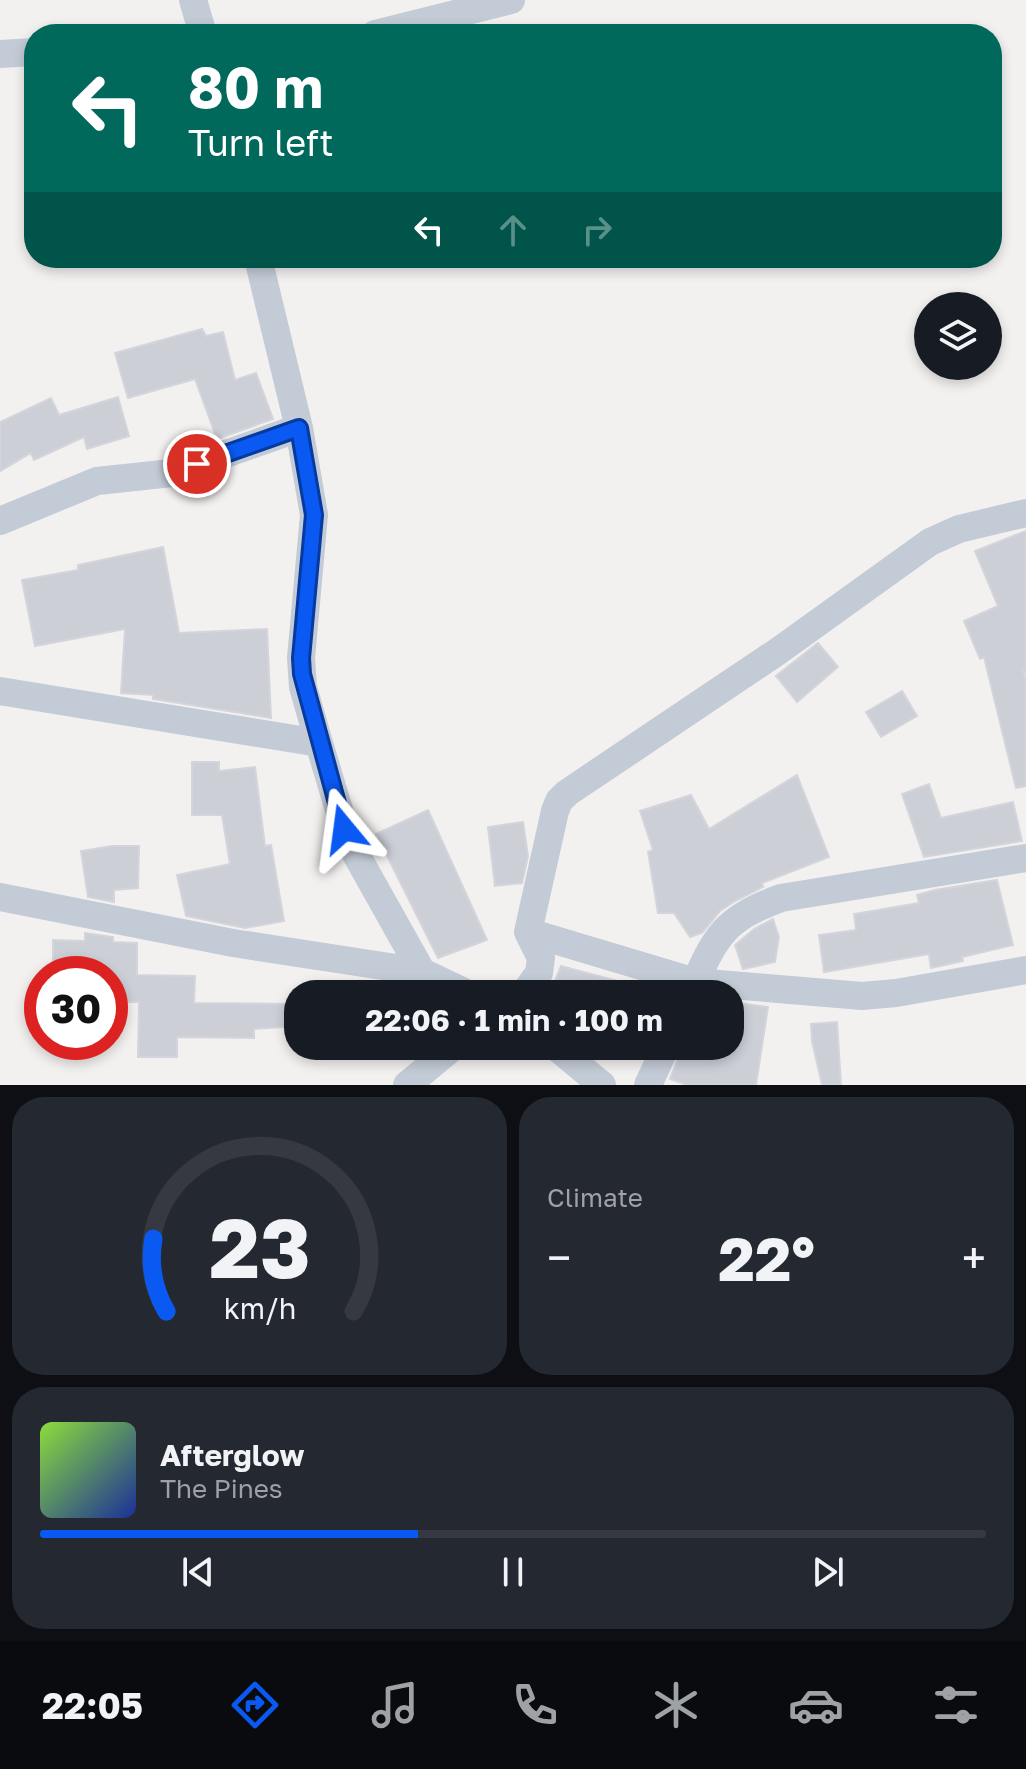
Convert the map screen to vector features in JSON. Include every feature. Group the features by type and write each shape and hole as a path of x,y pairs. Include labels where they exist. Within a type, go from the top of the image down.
{"street":[{"path":"193,0 200,24"},
{"path":"415,24 511,0"},
{"path":"260,268 299,428 314,515 301,658 303,687 348,840 422,972"},
{"path":"0,521 97,481 172,473 299,428"},
{"path":"534,980 539,973 541,958 528,932 555,811 567,793 777,652 930,542 959,529 1026,513"},
{"path":"0,691 319,743"},
{"path":"697,980 716,941 732,922 754,908 781,898 1026,858"},
{"path":"0,897 233,943 422,972 439,980"},
{"path":"528,932 669,980"},
{"path":"744,990 878,996 1026,970"},
{"path":"407,1085 437,1060"},
{"path":"572,1060 602,1085"},
{"path":"648,1085 660,1060"}],"building":[{"path":"202,329 206,336 223,332 235,380 256,373 273,419 217,439 195,379 128,398 115,353"},
{"path":"118,397 129,436 87,449 84,437 34,460 31,453 0,471 0,422 51,398 59,415"},
{"path":"1026,531 1026,673 1023,670 1026,680 1026,786 1016,788 984,657 980,659 964,621 998,606 975,551"},
{"path":"163,547 179,633 267,629 271,718 153,699 153,695 121,693 125,629 35,646 22,580 78,570 78,565"},
{"path":"818,643 838,667 797,702 776,676"},
{"path":"902,691 917,716 881,737 866,712"},
{"path":"192,762 219,762 219,771 255,767 265,846 271,845 284,921 245,928 186,916 177,875 230,864 222,815 192,815"},
{"path":"797,775 829,857 762,883 763,887 720,911 702,933 690,937 674,913 658,913 648,852 653,850 640,811 691,795 709,829"},
{"path":"929,784 941,818 1013,802 1022,841 924,857 902,794"},
{"path":"428,810 487,940 438,958 376,834"},
{"path":"523,822 528,856 522,883 495,886 488,827"},
{"path":"139,846 138,888 114,890 114,902 88,897 81,851"},
{"path":"997,880 1013,945 931,968 929,954 824,972 819,935 856,930 854,914 919,903 917,895 935,890"},
{"path":"773,919 779,937 775,962 743,969 735,945 754,929"},
{"path":"85,933 113,937 113,942 137,943 137,975 195,976 194,1003 284,1004 284,1027 254,1029 254,1038 177,1037 177,1057 138,1057 139,1002 128,1002 128,956 53,956 53,940 85,941"},
{"path":"561,966 613,980 556,980"},
{"path":"744,1004 768,1007 756,1085 687,1085 670,1079 677,1060 744,1060"},
{"path":"837,1022 841,1085 822,1085 811,1024"}],"route":[{"path":"197,464 299,428 314,515 301,658 303,687 344,829"}]}
